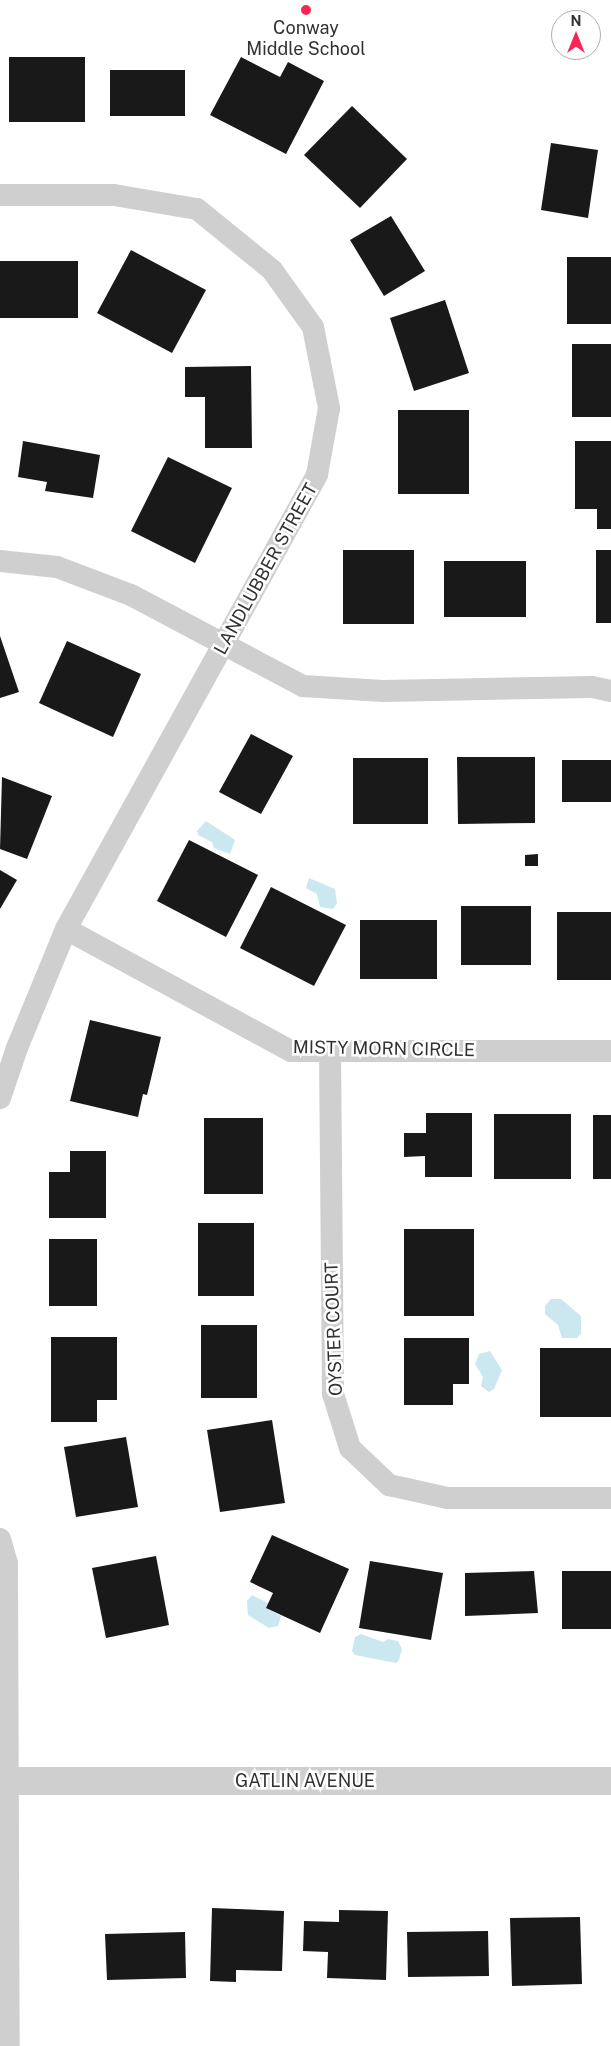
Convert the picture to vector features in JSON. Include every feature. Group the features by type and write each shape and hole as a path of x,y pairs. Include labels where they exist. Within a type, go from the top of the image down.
{"street":[{"name":"LANDLUBBER STREET","path":"0,195 114,195 197,209 272,270 313,327 329,408 318,476 66,929 17,1048 0,1098"},
{"path":"0,561 57,567 131,595 224,647 303,686 383,691 592,686 611,691"},
{"name":"MISTY MORN CIRCLE","path":"66,929 291,1051 611,1051"},
{"name":"OYSTER COURT","path":"330,1050 333,1394 350,1448 389,1485 448,1498 611,1498"},
{"path":"0,1539 7,1563 5,1781 9,2046"},
{"name":"GATLIN AVENUE","path":"5,1781 611,1781"}],"water":[{"path":"206,821 235,840 230,854 214,848 212,842 198,835 197,831"},
{"path":"309,878 335,889 337,903 333,909 320,907 317,894 306,888"},
{"path":"551,1299 561,1299 581,1316 581,1334 577,1338 562,1338 558,1325 545,1314 545,1306"},
{"path":"490,1351 502,1370 494,1389 489,1392 481,1386 483,1377 475,1364 479,1354"},
{"path":"252,1595 268,1603 268,1609 281,1616 278,1626 269,1628 248,1615 247,1601"},
{"path":"361,1634 383,1642 388,1639 398,1641 402,1649 399,1660 396,1663 355,1655 352,1651 355,1637"}],"building":[{"path":"9,57 85,57 85,122 9,122"},
{"path":"241,57 280,77 288,62 324,81 286,154 210,115"},
{"path":"110,70 185,70 185,116 110,116"},
{"path":"352,106 407,159 360,208 304,155"},
{"path":"551,143 598,150 588,218 541,210"},
{"path":"391,216 425,271 384,296 350,240"},
{"path":"131,250 206,290 172,353 97,313"},
{"path":"567,257 611,257 611,324 567,324"},
{"path":"0,261 78,261 78,318 0,318"},
{"path":"445,300 469,373 414,391 390,318"},
{"path":"572,344 611,344 611,417 572,417"},
{"path":"251,366 252,448 205,448 205,397 185,397 185,367"},
{"path":"398,410 469,410 469,494 398,494"},
{"path":"23,441 100,455 93,498 45,491 47,482 18,477"},
{"path":"575,441 611,441 611,529 597,529 597,509 575,509"},
{"path":"168,457 232,488 195,563 131,531"},
{"path":"343,550 414,550 414,624 343,624"},
{"path":"596,550 611,550 611,623 596,623"},
{"path":"444,561 526,561 526,617 444,617"},
{"path":"0,636 19,692 0,698"},
{"path":"67,641 141,674 113,737 39,703"},
{"path":"251,734 293,756 261,814 219,792"},
{"path":"457,757 535,757 535,823 458,824"},
{"path":"353,758 428,758 428,824 353,824"},
{"path":"562,760 611,760 611,802 562,802"},
{"path":"2,777 52,796 27,859 0,849"},
{"path":"189,840 258,875 226,937 157,901"},
{"path":"538,854 538,866 525,866 525,855"},
{"path":"0,870 17,880 0,909"},
{"path":"271,887 346,925 314,986 240,948"},
{"path":"461,906 531,906 531,965 461,965"},
{"path":"557,912 611,912 611,980 557,980"},
{"path":"360,920 437,920 437,979 360,979"},
{"path":"90,1020 161,1037 147,1095 143,1094 138,1117 70,1101"},
{"path":"426,1113 472,1113 472,1177 425,1177 425,1156 404,1157 404,1133 426,1133"},
{"path":"494,1114 571,1114 571,1179 494,1179"},
{"path":"593,1115 611,1115 611,1179 593,1179"},
{"path":"204,1118 263,1118 263,1194 204,1194"},
{"path":"70,1151 106,1151 106,1218 49,1218 49,1172 70,1172"},
{"path":"198,1223 254,1223 254,1296 198,1296"},
{"path":"404,1229 474,1229 474,1316 404,1316"},
{"path":"49,1239 97,1239 97,1306 49,1306"},
{"path":"201,1325 257,1325 257,1398 201,1398"},
{"path":"51,1337 117,1337 117,1400 97,1400 97,1422 51,1422"},
{"path":"404,1338 469,1338 469,1384 453,1384 453,1405 404,1405"},
{"path":"540,1348 611,1348 611,1417 540,1417"},
{"path":"272,1420 285,1503 220,1512 207,1430"},
{"path":"126,1437 138,1507 76,1517 64,1447"},
{"path":"272,1535 349,1569 320,1633 266,1608 273,1593 250,1582"},
{"path":"156,1556 169,1625 106,1638 92,1568"},
{"path":"370,1561 443,1573 431,1640 359,1628"},
{"path":"534,1571 538,1613 465,1616 465,1573"},
{"path":"562,1571 611,1571 611,1629 562,1629"},
{"path":"212,1908 284,1911 282,1971 236,1970 236,1982 210,1981"},
{"path":"339,1910 388,1911 386,1980 327,1978 328,1952 303,1951 304,1921 339,1922"},
{"path":"580,1917 582,1984 512,1986 510,1918"},
{"path":"488,1931 489,1976 408,1977 407,1932"},
{"path":"185,1932 186,1978 107,1980 105,1934"}],"place":[{"name":"Conway Middle School","path":"306,10"}]}
